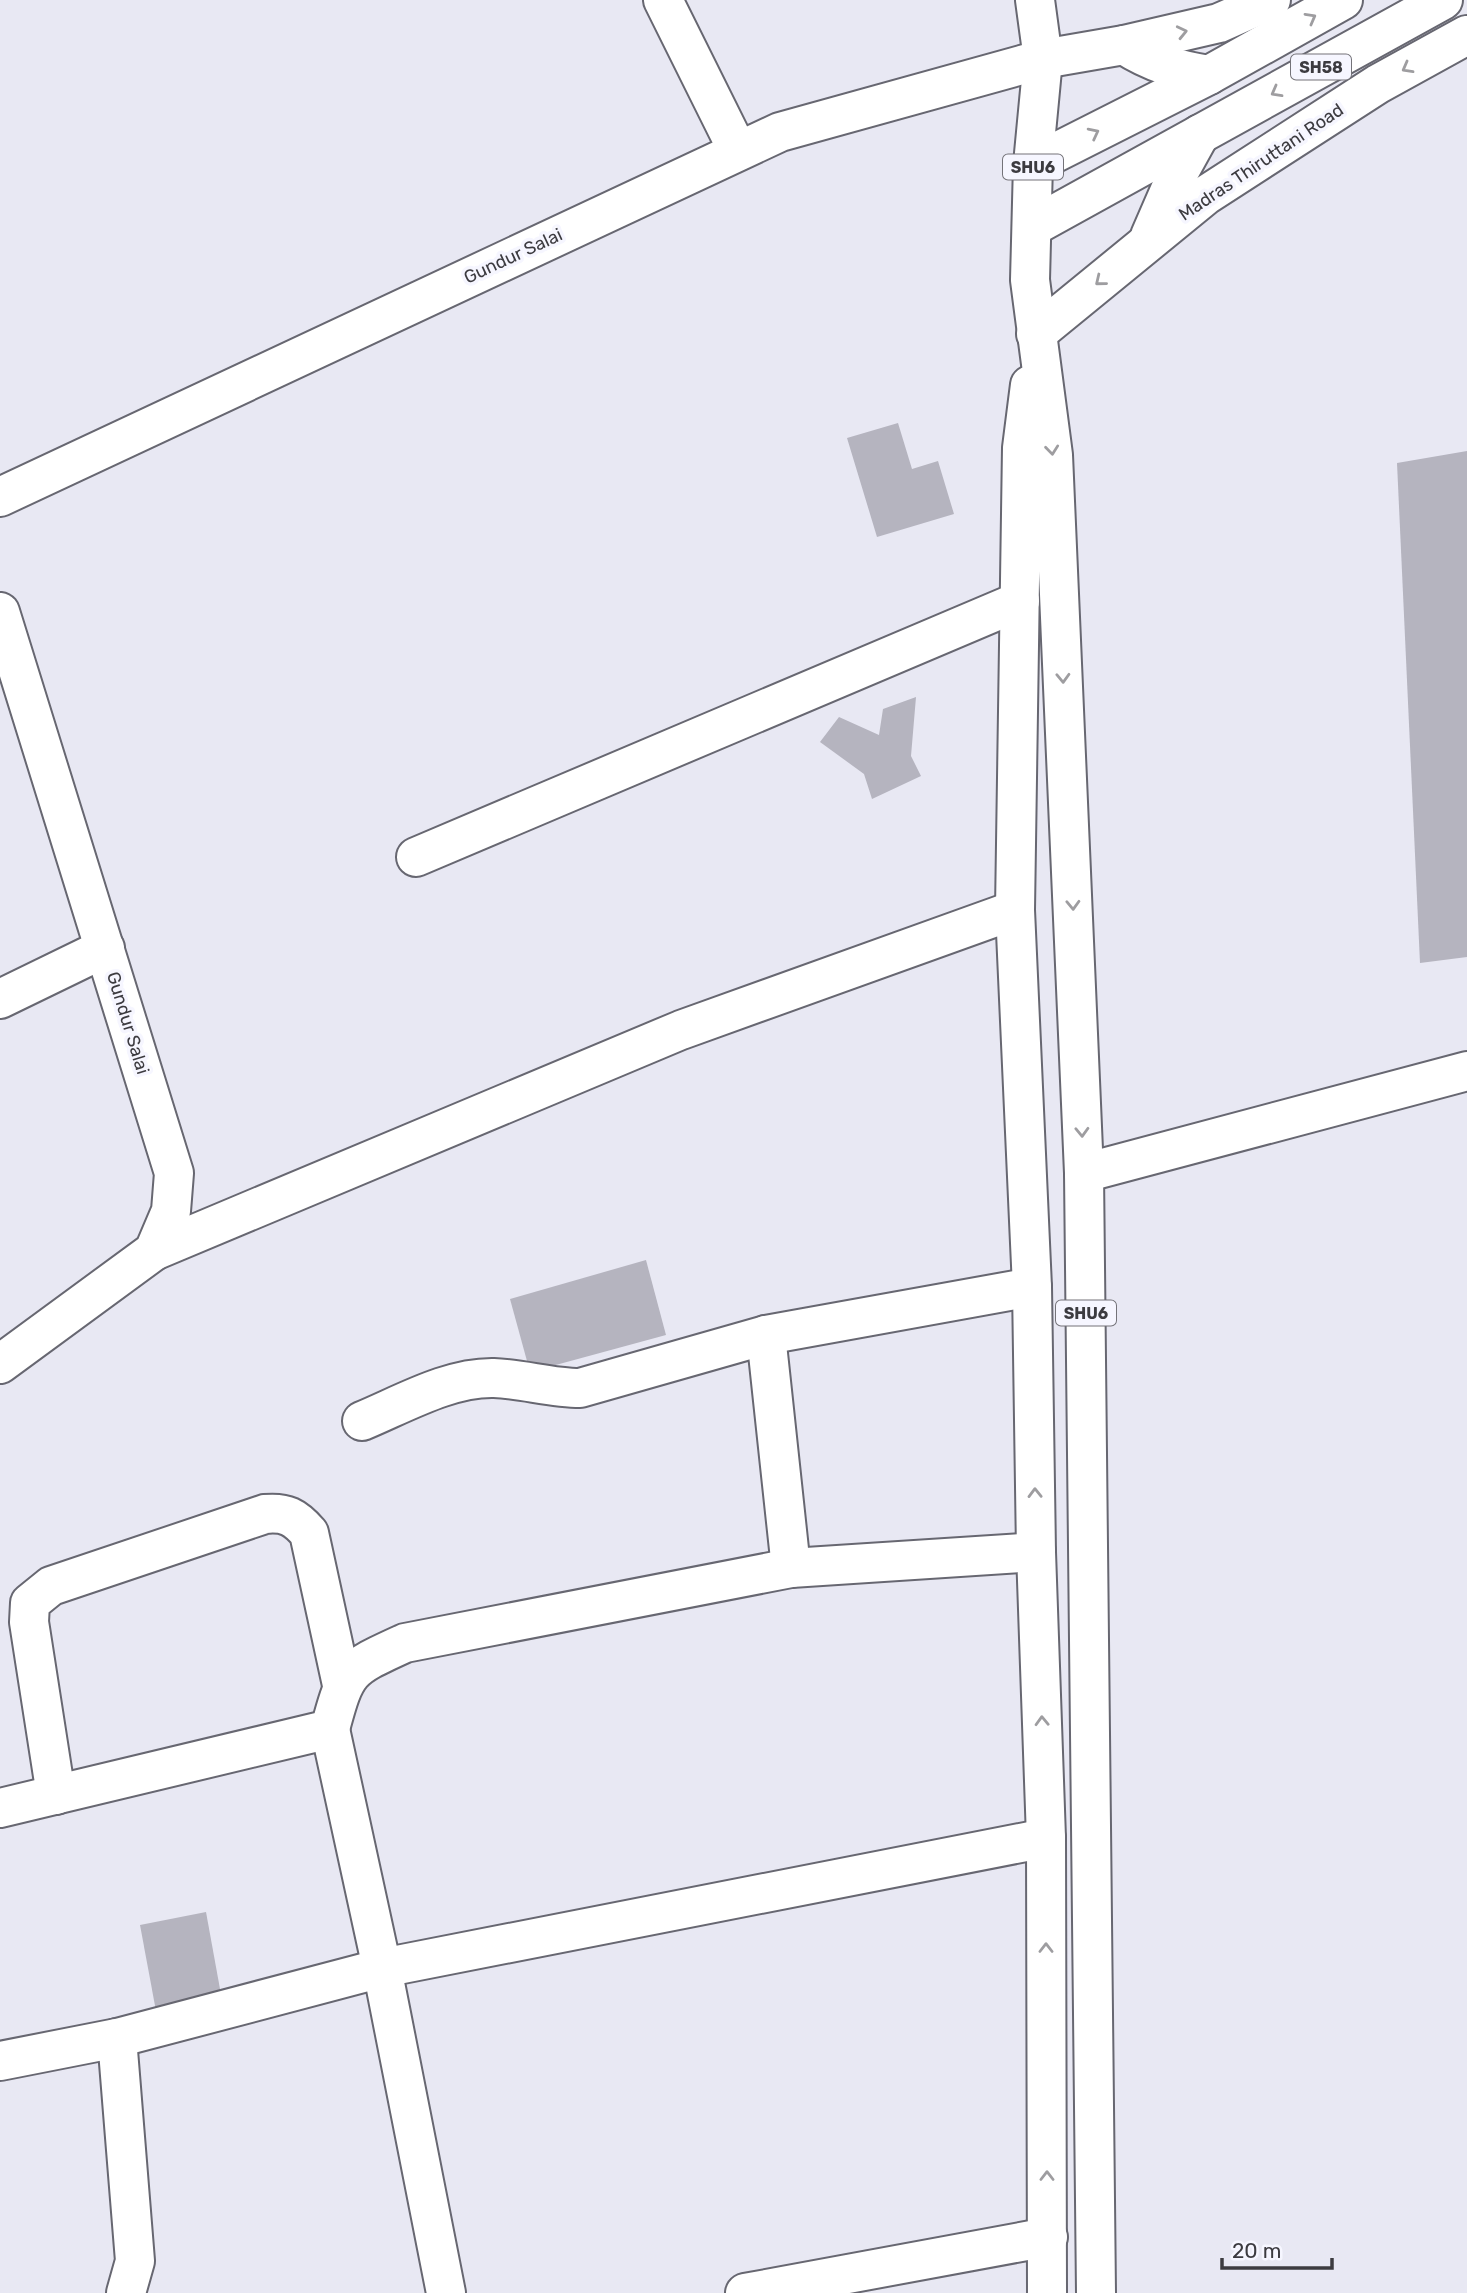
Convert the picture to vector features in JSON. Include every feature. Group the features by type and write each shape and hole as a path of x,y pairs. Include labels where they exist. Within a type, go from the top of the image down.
{"street":[{"path":"663,0 738,151"},
{"name":"SHU6","path":"1035,0 1043,59 1033,164 1030,280 1053,455 1084,1173 1096,2293"},
{"name":"Gundur Salai","path":"0,497 780,132 1043,59 1124,45 1219,23 1272,0"},
{"name":"SH58","path":"1033,164 1209,75 1343,0"},
{"name":"SH58","path":"1032,228 1443,0"},
{"name":"Madras Thiruttani Road","path":"1036,334 1217,187 1378,84 1467,35"},
{"path":"1124,45 1146,59 1174,69 1209,75"},
{"path":"1147,243 1173,183 1200,134"},
{"name":"SHU6","path":"1036,334 1022,448 1015,910 1032,1287 1036,1552 1046,1838 1047,2293"},
{"path":"416,856 1020,601"},
{"name":"Gundur Salai","path":"2,624 174,1173 171,1211 154,1251"},
{"path":"0,1364 154,1251 681,1030 1015,910"},
{"path":"0,999 105,948"},
{"path":"1084,1173 1467,1071"},
{"path":"362,1421 460,1381 492,1378 558,1388 580,1388 766,1335 1032,1287"},
{"path":"766,1335 791,1568"},
{"path":"56,1795 29,1622 30,1603 51,1586 265,1514 281,1512 297,1519 309,1533 342,1685"},
{"path":"446,2293 382,1968 330,1729 342,1685 354,1670 405,1643 791,1568 1036,1552"},
{"path":"0,1808 330,1729"},
{"path":"0,2061 117,2038 382,1968 1046,1838"},
{"path":"117,2038 135,2261 130,2288 126,2293"},
{"path":"745,2293 1048,2236"}],"building":[{"path":"898,423 912,469 938,461 954,514 877,537 847,438"},
{"path":"1467,451 1467,957 1420,963 1397,463"},
{"path":"916,697 911,756 921,776 872,799 864,774 820,742 839,717 879,735 883,709"},
{"path":"646,1260 666,1335 530,1372 510,1299"},
{"path":"206,1912 222,2000 156,2011 140,1925"}]}
